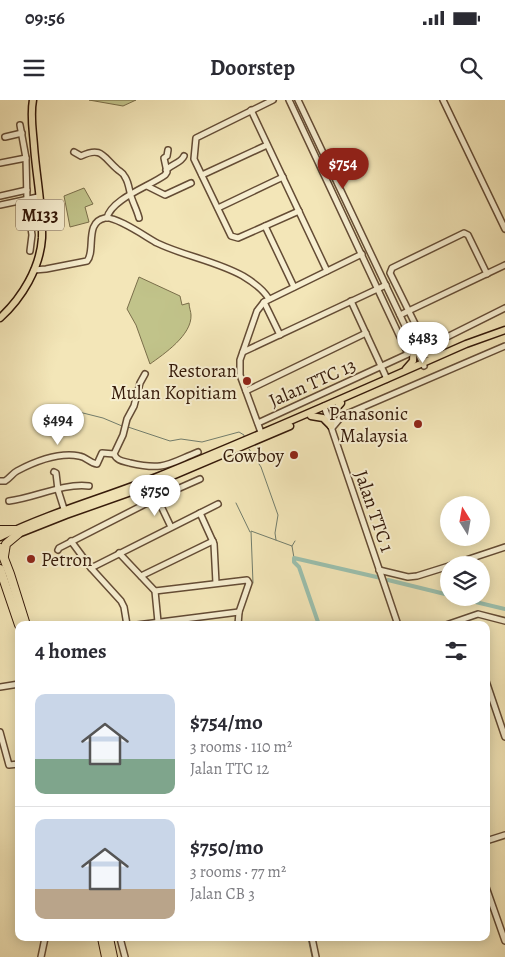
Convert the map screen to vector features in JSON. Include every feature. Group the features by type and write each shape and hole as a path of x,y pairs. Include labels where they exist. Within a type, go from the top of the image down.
{"highway":[{"path":"0,530 17,532"},
{"path":"17,532 6,544 2,560 25,621"},
{"path":"0,548 11,600"},
{"path":"0,569 18,621"},
{"path":"103,941 106,957"},
{"path":"110,941 113,957"}],"main road":[{"name":"M133","path":"0,318 17,300 34,270 42,238 32,126 33,100"},
{"path":"0,538 65,512 150,482 263,436 311,416 445,353 480,338 505,332"},
{"path":"263,436 402,372 505,332"},
{"path":"414,343 422,354 425,355 445,353"},
{"path":"402,372 413,361 414,343"},
{"path":"332,427 333,412 341,402"},
{"path":"311,416 323,418 332,427"}],"street":[{"path":"273,100 196,138 194,159 231,236 234,238 238,238 299,211"},
{"path":"290,100 378,289"},
{"path":"298,100 423,364"},
{"path":"443,100 505,229"},
{"path":"251,110 327,271"},
{"path":"20,125 26,158 27,200 32,235 30,251"},
{"path":"5,137 22,134"},
{"path":"202,175 268,145"},
{"path":"107,218 110,210 130,195 165,175 164,158 168,154 168,150"},
{"path":"74,152 81,156 95,151 101,152 123,173 127,179 130,195 139,218"},
{"path":"166,170 180,162 184,156"},
{"path":"0,163 26,158"},
{"path":"218,208 283,177"},
{"path":"147,186 165,195 191,184"},
{"path":"0,196 27,190"},
{"path":"0,205 38,197"},
{"path":"34,270 87,261 91,256 90,242 93,230 100,221 107,218 123,223 158,243 243,276 260,288 280,334"},
{"path":"265,226 294,287"},
{"path":"487,274 468,235 464,233 392,268 390,273 425,344 430,345 505,308"},
{"path":"263,436 239,367 258,310 266,301 362,254"},
{"path":"400,315 505,265"},
{"path":"243,352 386,285"},
{"name":"Jalan TTC 13","path":"258,423 407,355 408,352 378,289"},
{"path":"351,301 387,379"},
{"path":"246,391 366,333"},
{"path":"332,427 342,416 505,346"},
{"path":"114,454 145,374"},
{"name":"Jalan TTC 1","path":"325,408 397,621"},
{"path":"114,454 121,461 156,467 169,464 198,452"},
{"path":"0,481 5,481 17,471 54,456 76,455 90,463 97,464 102,453 114,454"},
{"path":"54,472 56,473 58,490 65,512"},
{"path":"58,550 72,541 200,478"},
{"path":"150,482 172,527"},
{"path":"9,501 81,485 89,486"},
{"path":"90,568 218,504"},
{"path":"200,513 213,541 216,583"},
{"path":"72,541 90,568 121,601 124,607 126,621"},
{"path":"141,576 213,541"},
{"path":"478,556 505,547"},
{"path":"119,553 154,591 158,621"},
{"path":"379,570 408,577 440,568"},
{"path":"154,591 246,579 248,581 238,621"},
{"path":"166,621 239,612"},
{"path":"467,621 478,614 505,621"},
{"path":"0,687 15,685"},
{"path":"490,691 504,728 505,737"},
{"path":"0,732 9,765 15,764"},
{"path":"490,840 505,835"},
{"path":"490,898 505,941"},
{"path":"40,957 44,941"},
{"path":"121,941 125,957"},
{"path":"313,941 316,957"}],"green space":[{"path":"89,100 136,100 123,106"},
{"path":"84,188 93,204 85,207 89,222 70,227 64,196"},
{"path":"139,277 180,296 182,305 189,303 191,314 187,330 182,337 150,364 136,325 127,309"}],"waterway":[{"path":"36,413 71,410 103,418 122,426"},
{"path":"128,427 170,441 181,439 202,442 239,432 244,435 244,438"},
{"path":"249,449 261,467 278,515 275,533 276,540"},
{"path":"236,503 250,532"},
{"path":"253,583 251,531 292,546 294,558"},
{"path":"292,546 295,541"},
{"path":"318,621 299,567 294,562 294,558 381,578"},
{"path":"388,580 440,593"},
{"path":"490,605 505,609"},
{"path":"309,941 312,957"}],"place":[{"name":"Restoran Mulan Kopitiam","path":"247,381"},
{"name":"Panasonic Malaysia","path":"418,424"},
{"name":"Cowboy","path":"294,455"},
{"name":"Petron","path":"31,559"}]}
